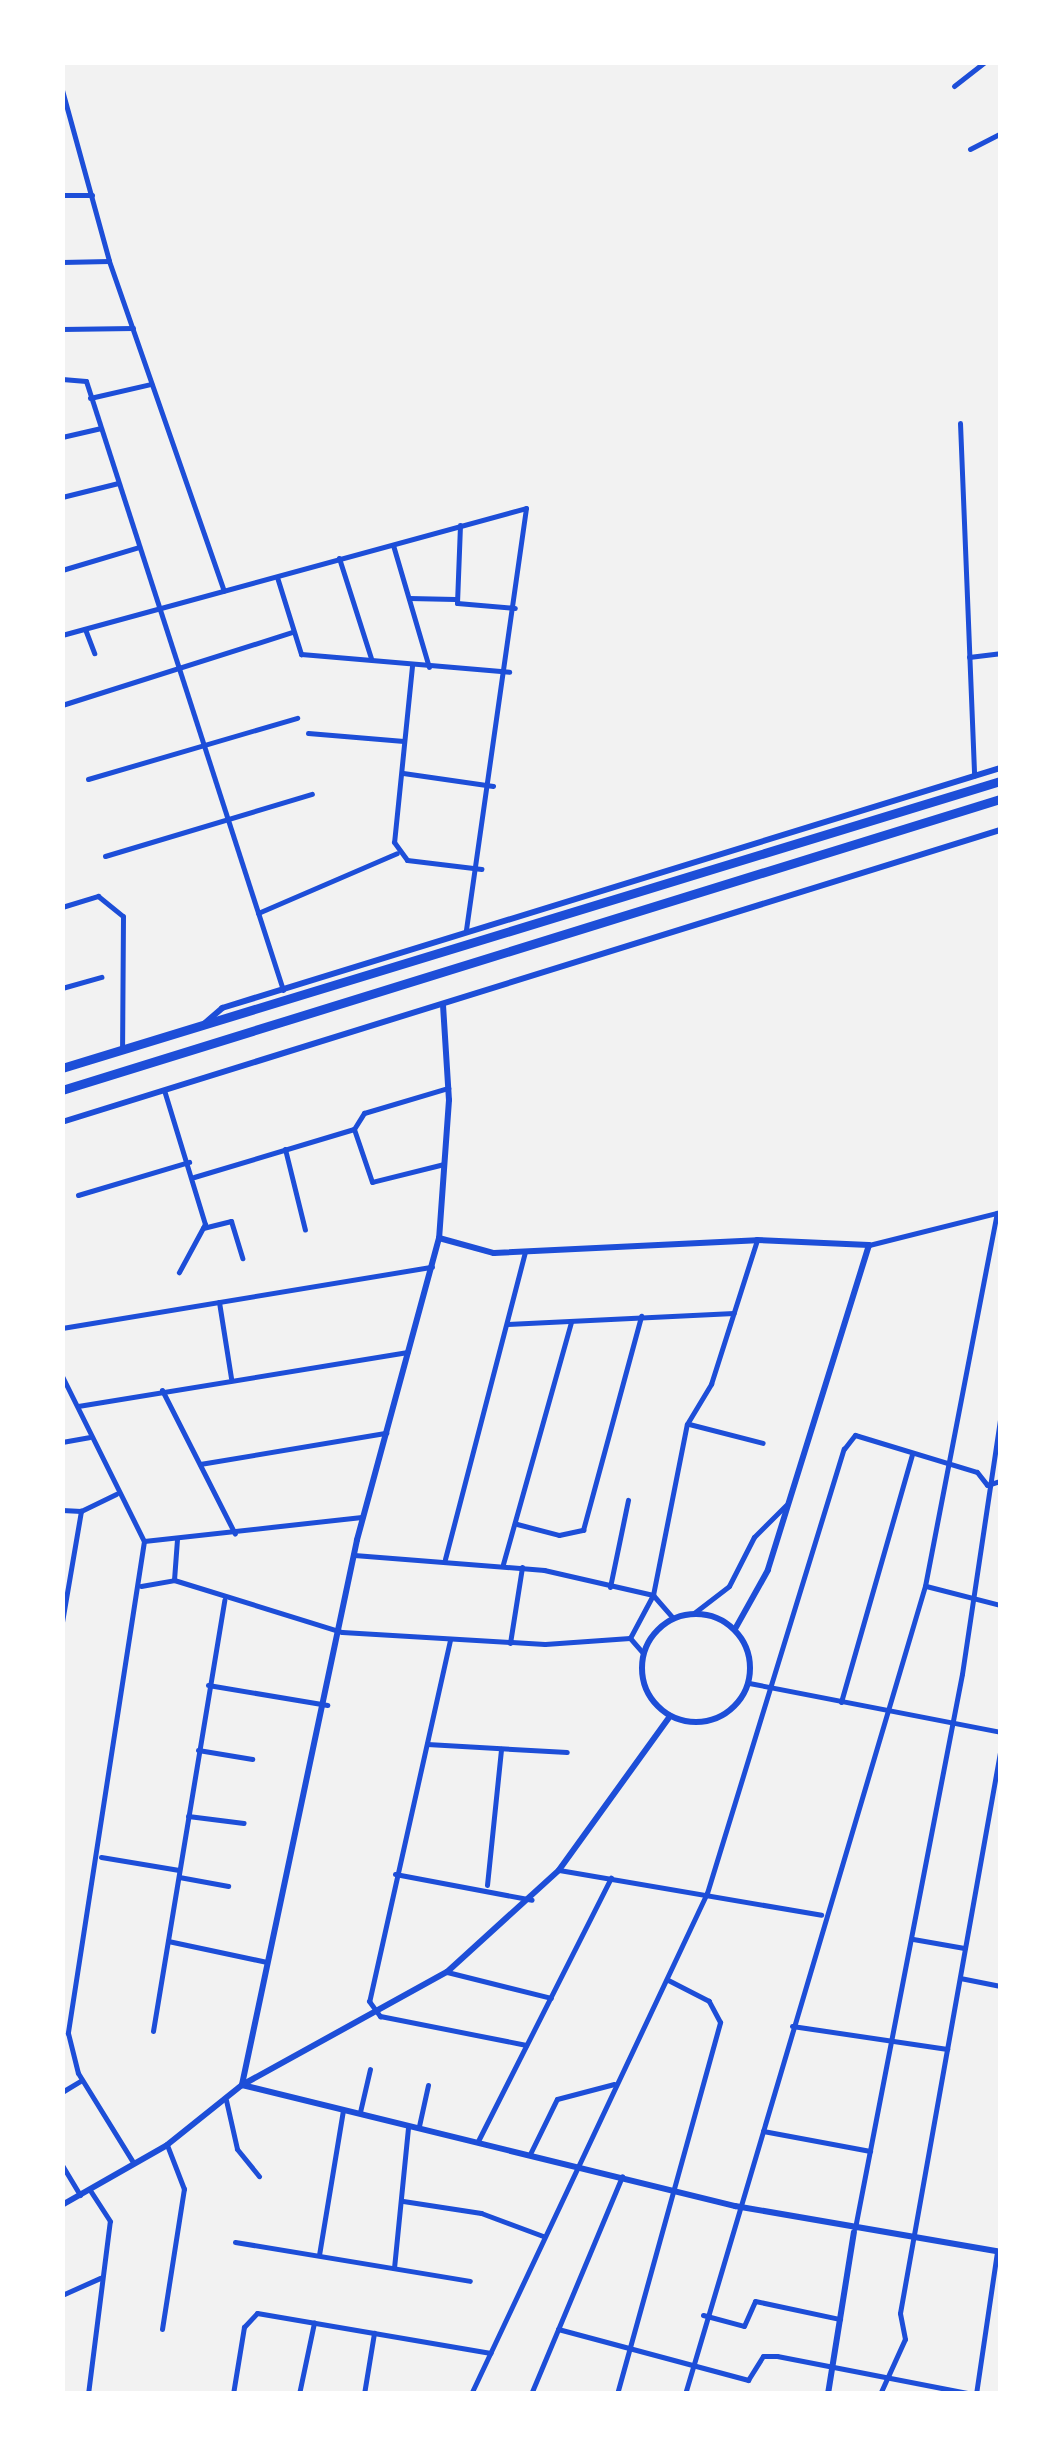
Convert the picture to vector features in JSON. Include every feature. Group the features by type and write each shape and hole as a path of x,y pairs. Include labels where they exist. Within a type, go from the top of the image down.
{"highway":[{"path":"62,1068 1000,781"},
{"path":"62,1090 1000,800"}],"street":[{"path":"954,86 985,62"},
{"path":"62,90 109,261 224,591"},
{"path":"970,149 1000,138"},
{"path":"62,196 92,195"},
{"path":"62,262 109,261"},
{"path":"62,329 133,328"},
{"path":"62,379 82,378 90,398 283,990"},
{"path":"90,398 152,384"},
{"path":"960,422 974,776"},
{"path":"62,437 100,428"},
{"path":"62,497 118,483"},
{"path":"62,635 526,508 493,786 481,868 466,932"},
{"path":"455,599 460,524"},
{"path":"393,545 429,666"},
{"path":"62,570 139,547"},
{"path":"339,558 371,658"},
{"path":"277,576 301,654 509,672"},
{"path":"409,598 455,599 515,608"},
{"path":"85,630 94,652"},
{"path":"62,705 180,674 292,632"},
{"path":"970,656 1000,653"},
{"path":"398,852 412,666"},
{"path":"88,780 296,718"},
{"path":"308,733 404,741"},
{"path":"200,1027 222,1008 1000,768"},
{"path":"403,774 493,786"},
{"path":"105,856 312,794"},
{"path":"62,801 62,814"},
{"path":"62,1122 1000,830"},
{"path":"258,913 398,852 481,868"},
{"path":"62,908 98,896 123,916 122,1050"},
{"path":"62,988 101,976"},
{"path":"242,2085 328,1705 362,1517 439,1238 448,1088 442,1006"},
{"path":"193,1177 354,1129 364,1113 448,1088"},
{"path":"164,1090 193,1177 203,1228 179,1272"},
{"path":"354,1129 372,1182 444,1164"},
{"path":"285,1149 305,1230"},
{"path":"78,1195 188,1162"},
{"path":"439,1238 524,1252 757,1240 869,1245 999,1213 954,1467 924,1586 821,1915 763,2131 735,2206 703,2315 685,2394"},
{"path":"203,1228 231,1221 242,1258"},
{"path":"630,1638 652,1594 687,1424 734,1313 757,1240"},
{"path":"749,1683 735,1629 768,1570 869,1245"},
{"path":"445,1559 524,1252"},
{"path":"62,1328 432,1267"},
{"path":"219,1301 231,1378"},
{"path":"507,1324 734,1313"},
{"path":"517,1524 559,1535 583,1530 641,1316"},
{"path":"503,1564 571,1322"},
{"path":"77,1406 410,1352"},
{"path":"62,1376 116,1494 144,1541 141,1586 101,1857 66,2033 82,2080 133,2162"},
{"path":"162,1390 235,1534"},
{"path":"828,2394 854,2231 912,1939 1000,1420"},
{"path":"687,1424 763,1443"},
{"path":"200,1464 386,1433"},
{"path":"470,2394 706,1893 776,1688 804,1561 844,1449 855,1436 954,1467 987,1486"},
{"path":"62,1442 89,1437"},
{"path":"841,1702 912,1454"},
{"path":"987,1486 1000,1481"},
{"path":"62,1510 81,1512 116,1494"},
{"path":"610,1587 628,1500"},
{"path":"643,1652 674,1618 694,1613 729,1586 754,1538 786,1506"},
{"path":"62,1622 81,1512"},
{"path":"144,1541 235,1534 362,1517"},
{"path":"174,1580 177,1539"},
{"path":"354,1555 522,1567 652,1594 674,1618"},
{"path":"510,1643 522,1567"},
{"path":"141,1586 174,1580 224,1599 342,1632 510,1643 630,1638 643,1652 649,1696 670,1716 726,1714 749,1683"},
{"path":"924,1586 1000,1604"},
{"path":"152,2032 224,1599"},
{"path":"694,1613 735,1629"},
{"path":"450,1640 372,1960 369,2002 380,2016 526,2045"},
{"path":"749,1683 949,1728 1000,1732"},
{"path":"208,1686 328,1705"},
{"path":"62,2205 166,2145 242,2085 380,2016 447,1972 532,1900 560,1870 670,1716"},
{"path":"427,1744 567,1752"},
{"path":"487,1885 501,1749"},
{"path":"198,1750 252,1759"},
{"path":"880,2394 905,2339 900,2314 1000,1752"},
{"path":"187,1816 244,1824"},
{"path":"101,1857 228,1886"},
{"path":"560,1870 821,1915"},
{"path":"394,1874 487,1885 532,1900"},
{"path":"478,2141 611,1878"},
{"path":"912,1939 964,1948"},
{"path":"167,1941 267,1962"},
{"path":"447,1972 550,1998"},
{"path":"960,1978 1000,1986"},
{"path":"616,2394 680,2193 720,2022 709,2001 667,1980"},
{"path":"792,2026 947,2049"},
{"path":"360,2112 370,2070"},
{"path":"62,2092 82,2080"},
{"path":"530,2154 556,2099 614,2084"},
{"path":"242,2085 735,2206 854,2231 999,2252 974,2394 763,2356 748,2380 558,2329"},
{"path":"419,2126 428,2085"},
{"path":"226,2100 237,2148 259,2176"},
{"path":"319,2255 344,2108"},
{"path":"394,2268 408,2123"},
{"path":"763,2131 870,2150"},
{"path":"162,2329 184,2190 166,2145"},
{"path":"62,2165 80,2195"},
{"path":"531,2394 622,2176"},
{"path":"88,2394 110,2221 89,2189"},
{"path":"403,2202 481,2213 543,2236"},
{"path":"235,2242 470,2281"},
{"path":"62,2295 100,2278"},
{"path":"703,2315 744,2326 755,2301 840,2319"},
{"path":"233,2394 248,2318 314,2323 492,2353"},
{"path":"300,2394 314,2323"},
{"path":"364,2394 374,2333"}]}
